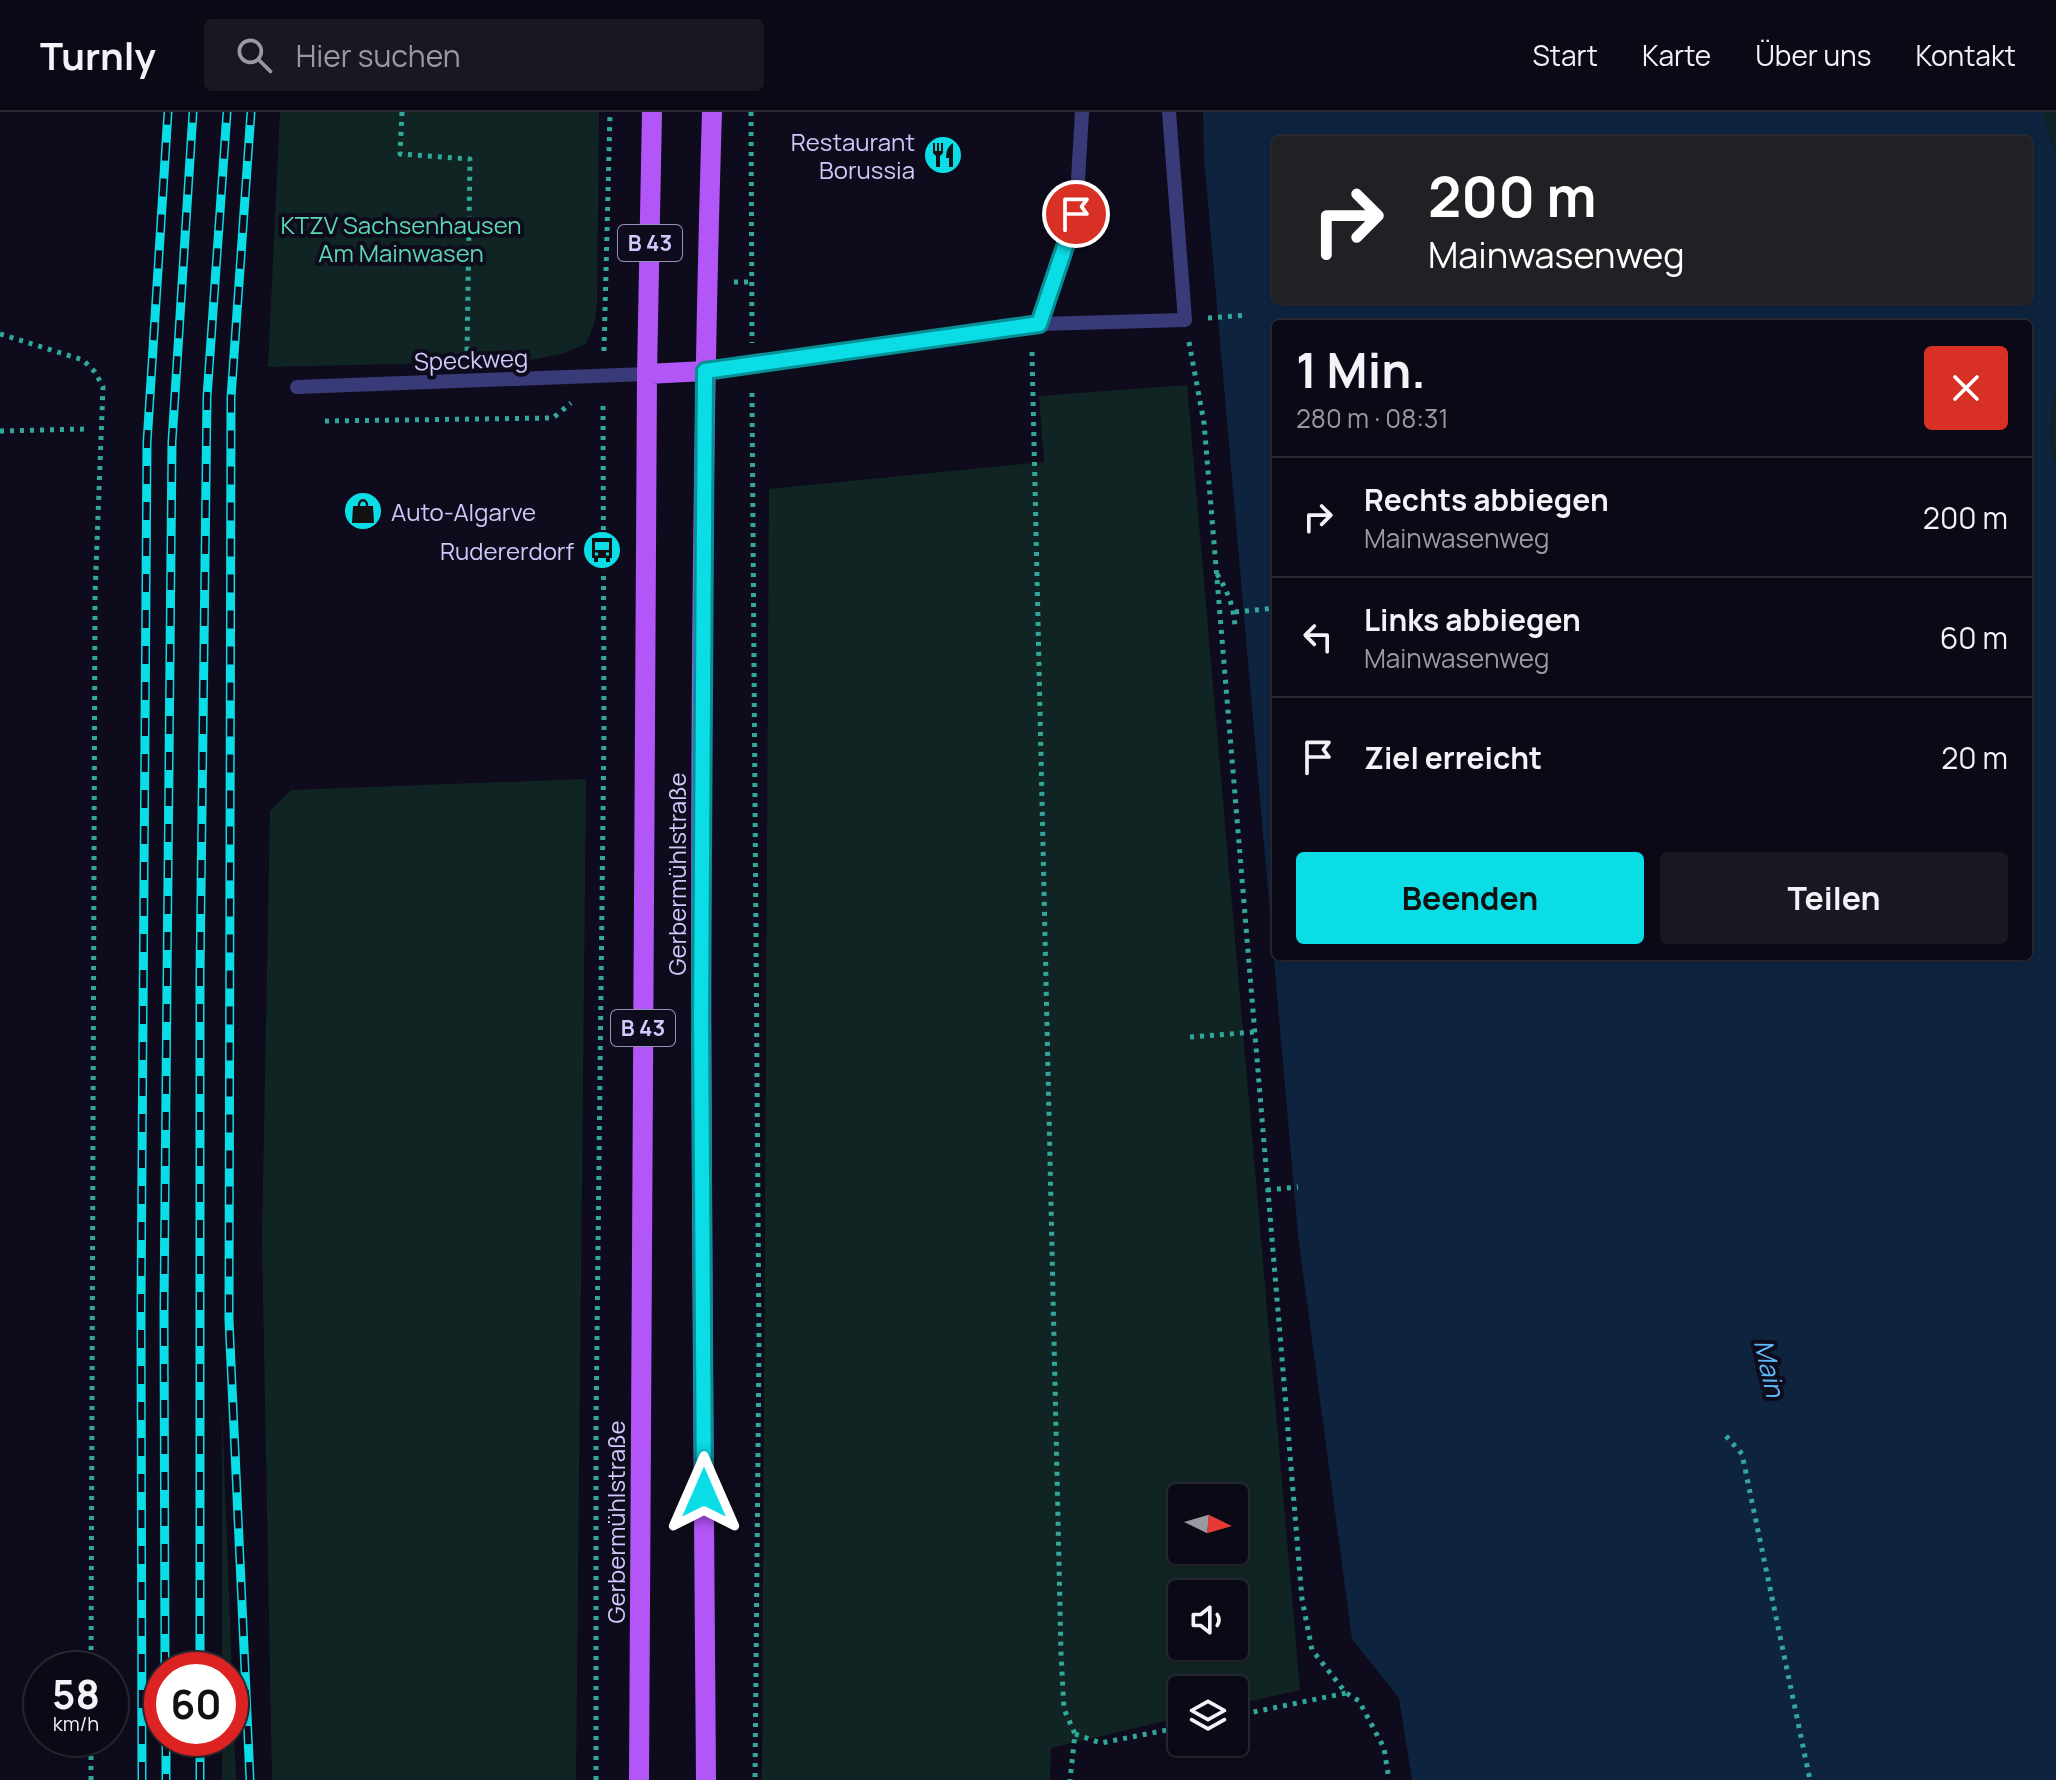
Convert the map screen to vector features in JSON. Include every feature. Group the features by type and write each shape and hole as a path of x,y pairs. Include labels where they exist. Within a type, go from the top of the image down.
{"main road":[{"name":"Gerbermühlstraße","path":"639,1780 647,374 652,112"},
{"name":"Gerbermühlstraße","path":"706,1780 701,1063 705,371 712,112"},
{"path":"647,374 705,371"}],"lane":[{"path":"1039,324 1076,214 1082,112"},
{"path":"705,371 1039,324 1185,320 1169,112"},
{"name":"Speckweg","path":"297,387 647,374"}],"path":[{"path":"402,112 400,154 470,159 467,382"},
{"path":"596,1780 596,1424 604,728 601,471 610,112"},
{"path":"751,112 759,1345 755,1780"},
{"path":"1247,315 1185,320 1204,423 1302,1599 1312,1650 1346,1693 1359,1701 1384,1748 1389,1780"},
{"path":"1039,324 1031,357 1061,1638 1064,1709 1075,1734 1070,1780"},
{"path":"0,334 83,360 95,372 103,387 95,609 91,1652"},
{"path":"325,421 553,418 603,377"},
{"path":"0,431 86,429"},
{"path":"1216,573 1228,591 1235,612 1235,628"},
{"path":"1235,612 1272,608"},
{"path":"1190,1037 1255,1032"},
{"path":"1267,1190 1298,1187"},
{"path":"1726,1436 1742,1454 1810,1780"},
{"path":"1248,1713 1346,1693"},
{"path":"1075,1734 1101,1743 1168,1730"},
{"path":"91,1756 91,1780"}],"green space":[{"name":"KTZV Sachsenhausen Am Mainwasen","path":"280,112 599,112 597,306 586,344 562,354 525,361 268,367"},
{"path":"2043,112 2056,112 2056,156"},
{"path":"1187,385 1300,1690 1248,1702 1248,1676 1168,1676 1168,1720 1051,1748 1050,1780 762,1780 769,489 1044,462 1039,396"},
{"path":"2056,387 2056,462 2052,458 2051,413"},
{"path":"586,779 576,1780 272,1780 262,1239 270,811 291,790"},
{"path":"222,1410 231,1652 222,1652"},
{"path":"222,1756 235,1756 236,1780 222,1780"}],"water":[{"name":"Main","path":"1203,112 2043,112 2056,156 2056,387 2051,413 2052,458 2056,462 2056,1780 1412,1780 1399,1698 1352,1639 1298,1235 1274,960 2032,960 2032,320 1272,320 1272,937 1204,157"}],"railway":[{"path":"142,1780 141,1309 147,443 168,112"},
{"path":"165,1652 164,1307 172,442 193,112"},
{"path":"200,1652 200,976 207,397 227,112"},
{"path":"250,1780 229,1320 231,398 251,112"},
{"path":"166,1756 166,1780"},
{"path":"200,1756 200,1780"}],"place":[{"name":"Restaurant Borussia","path":"943,155"},
{"name":"Auto-Algarve","path":"363,511"},
{"name":"Rudererdorf","path":"602,550"}],"route":[{"path":"704,1493 701,1017 705,371 1039,324 1076,214"}]}
